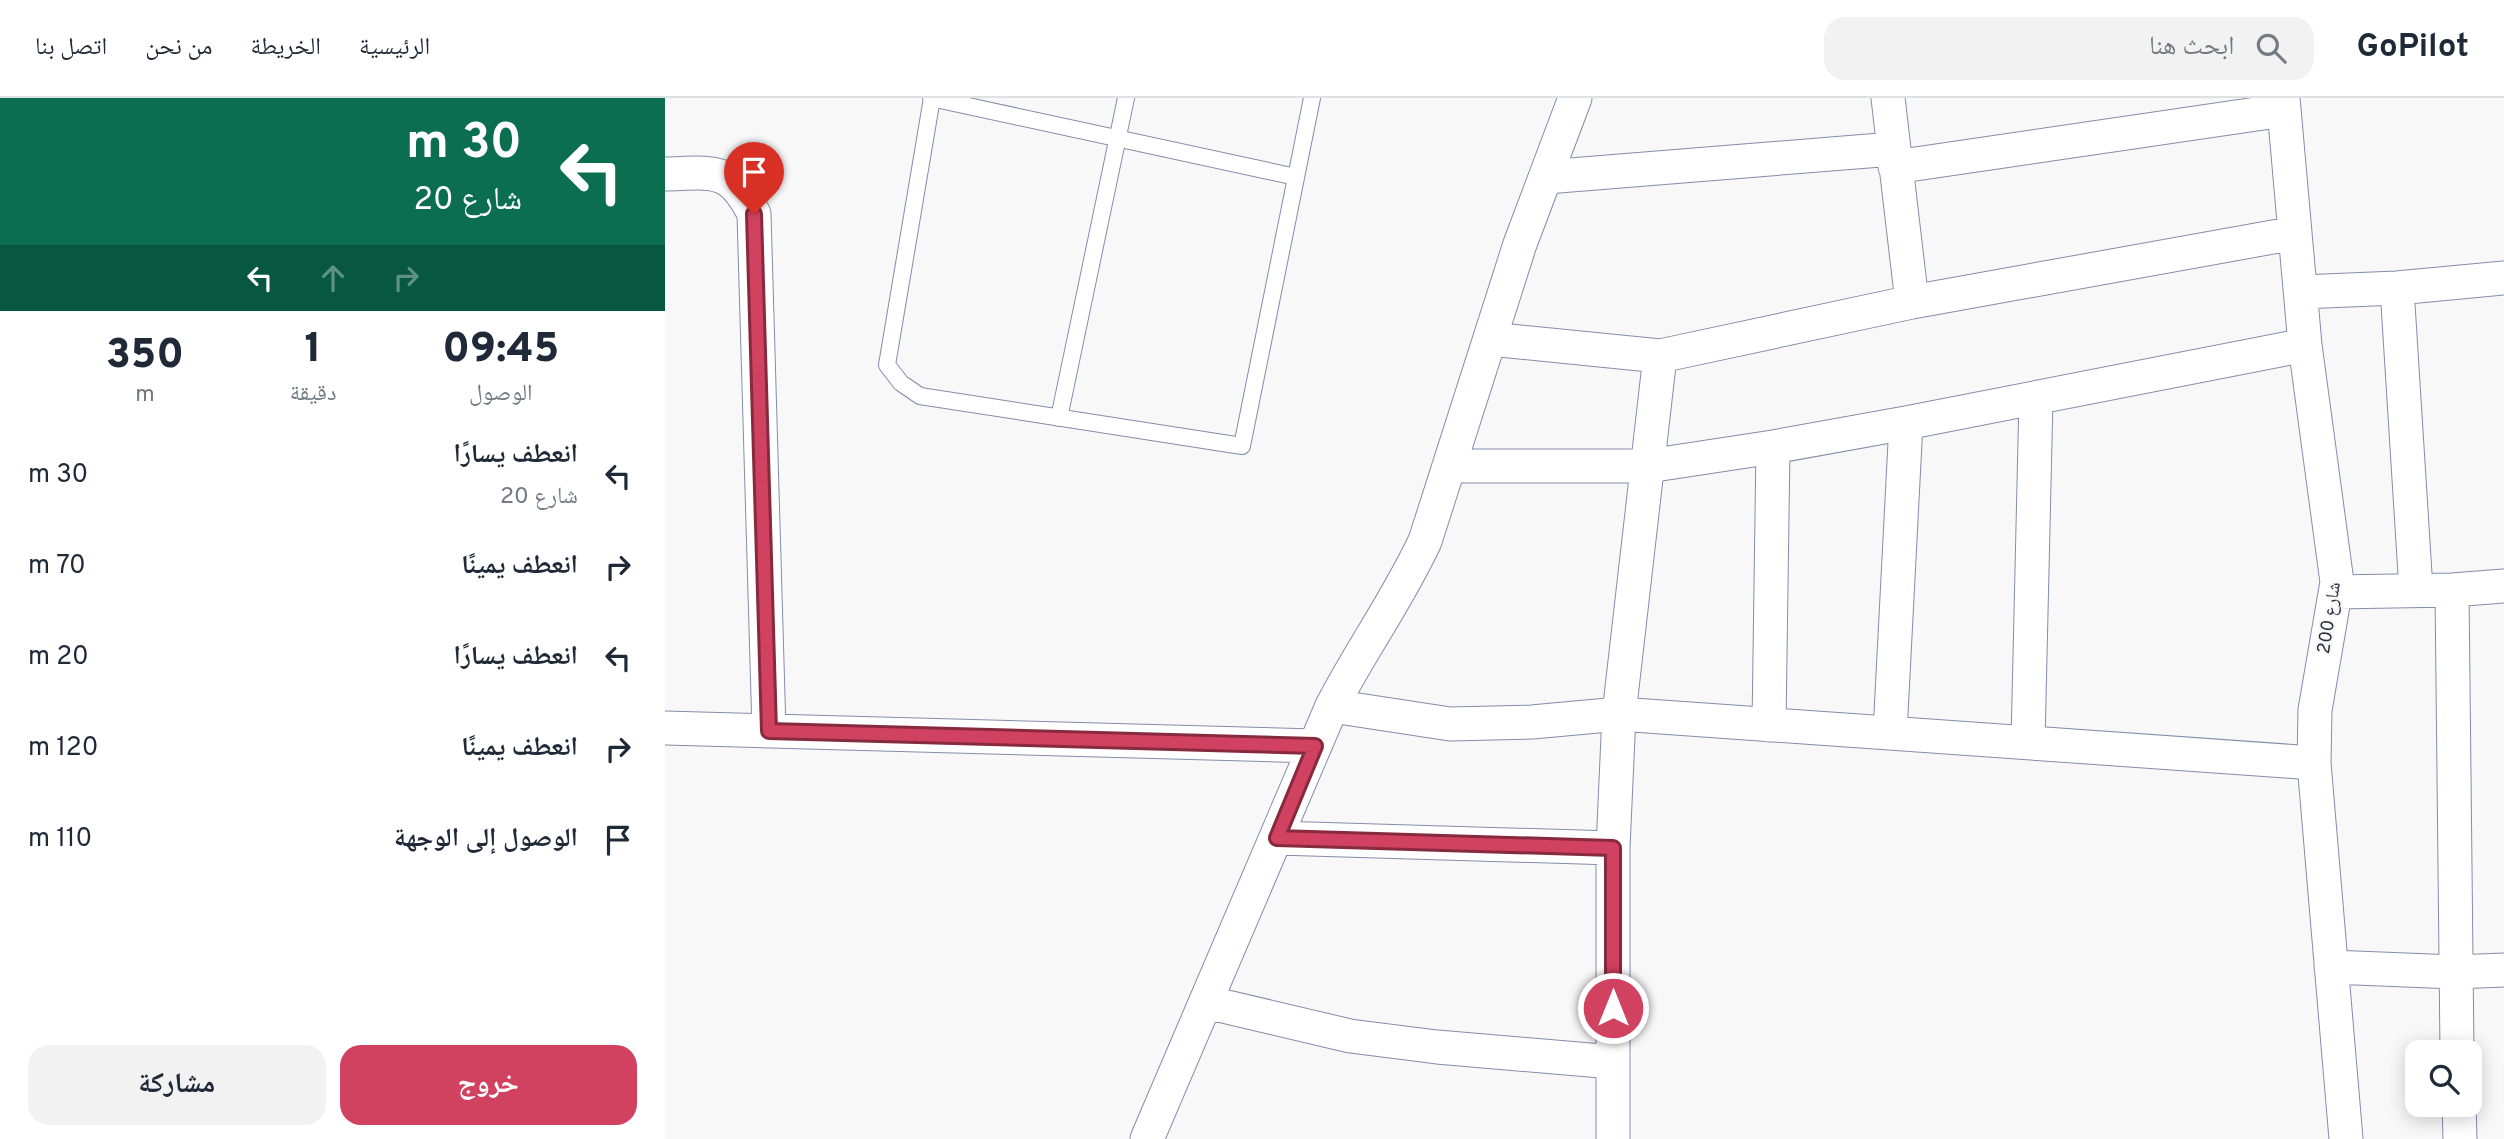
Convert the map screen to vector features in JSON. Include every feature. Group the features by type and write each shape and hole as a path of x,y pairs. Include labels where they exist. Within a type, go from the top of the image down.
{"street":[{"path":"1147,1139 1332,706 1355,661 1405,583 1425,541 1520,244 1575,98"},
{"path":"1888,98 1912,302"},
{"path":"1546,177 1894,158 2283,104"},
{"name":"شارع 200","path":"2283,104 2305,345 2336,563 2336,592 2315,710 2314,763 2346,1139"},
{"path":"665,174 714,173 729,179 743,192 754,214 769,731"},
{"path":"1490,339 1661,356 1912,302 2295,233"},
{"path":"2301,292 2397,288 2504,278"},
{"path":"2397,288 2416,590"},
{"path":"1450,466 1648,466 1773,447 2305,345"},
{"path":"1613,1139 1613,848 1619,714 1661,356"},
{"path":"2028,742 2036,398"},
{"path":"1890,733 1906,422"},
{"path":"1769,725 1773,447"},
{"path":"2336,592 2452,590 2504,586"},
{"path":"2452,590 2457,1040"},
{"path":"1332,706 1450,724 1532,722 1619,714 2314,763"},
{"path":"665,728 1315,746"},
{"path":"1277,838 1613,848"},
{"path":"2331,967 2455,972 2504,970"},
{"path":"1206,1002 1350,1036 1437,1047 1613,1062"},
{"path":"2459,1117 2460,1139"}],"lane":[{"path":"1296,177 932,98 887,365 901,383 920,396 1242,446 1312,98"},
{"path":"1059,418 1126,98"}],"route":[{"path":"754,214 769,731 1315,746 1277,838 1613,848 1613,1008"}]}
